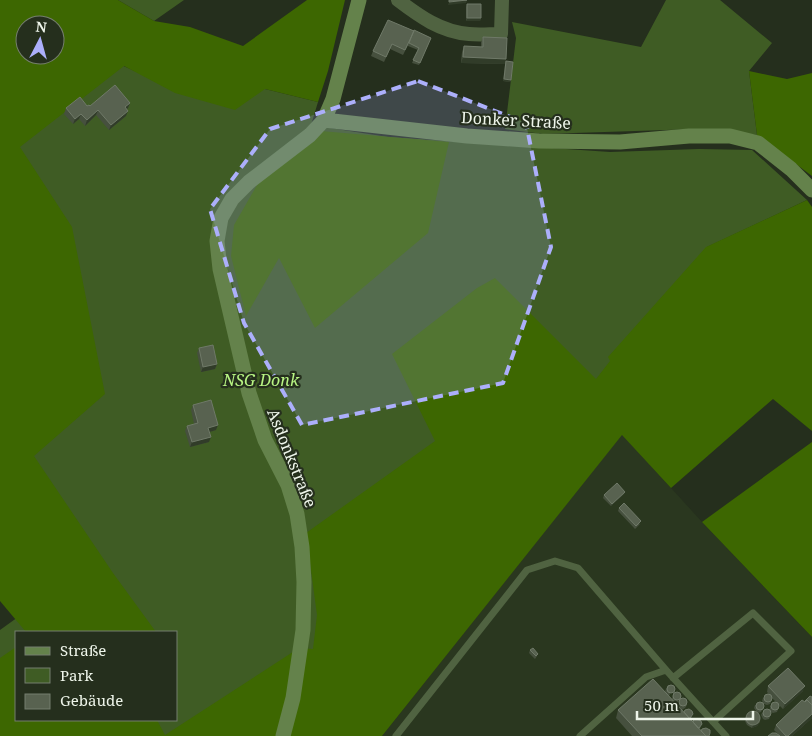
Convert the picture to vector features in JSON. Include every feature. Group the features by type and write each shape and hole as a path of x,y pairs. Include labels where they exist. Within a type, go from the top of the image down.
{"street":[{"path":"324,120 333,99 359,0"},
{"path":"398,0 421,17 444,29 468,34 501,34 502,0"},
{"name":"Donker Straße","path":"324,120 467,136 539,141 620,142 689,136 730,136 758,143 791,169 812,190"},
{"name":"Asdonkstraße","path":"283,736 293,698 302,630 304,582 302,547 297,514 288,485 265,440 249,393 220,269 217,241 221,218 232,199 249,182 310,135 324,120"}],"lane":[{"path":"396,736 527,570 555,561 578,568 726,736"},
{"path":"673,678 752,613 790,651 713,722"},
{"path":"580,736 646,677 666,670"}],"highlighted area":[{"path":"418,81 526,123 551,247 503,383 302,425 244,323 210,209 270,129"}],"shaded area":[{"path":"622,434 702,522 812,637 812,736 382,736"}],"green space":[{"path":"0,0 118,0 154,21 190,27 243,46 307,0 345,0 328,71 318,102 265,89 235,110 175,93 124,66 20,147 72,227 105,394 34,456 113,573 155,631 25,631 0,601"},
{"path":"118,0 184,0 154,21"},
{"path":"666,0 720,0 772,43 749,71 757,135 697,129 543,134 505,129 516,38 512,22 641,47"},
{"name":"NSG Donk","path":"65,40 169,86 265,89 318,102 311,125 388,137 610,152 699,149 752,150 807,200 707,247 611,361 308,736 0,736 0,630 25,612 0,588 23,65 65,65"},
{"path":"749,71 787,79 812,73 812,176 757,135"},
{"path":"309,130 449,142 428,233 315,328 279,258 246,316 231,256 234,225 261,178"},
{"path":"807,200 812,207 812,431 773,399 671,488 622,435 382,736 0,736 0,658 15,648 15,721 158,721 165,735 299,648 313,649 317,615 306,533 435,441 392,354 477,288 495,278 596,379 610,361 608,357 706,247"},
{"path":"812,442 812,637 702,522"}],"building":[{"path":"449,0 467,0 449,2"},
{"path":"467,4 481,4 481,18 467,18"},
{"path":"388,20 414,31 405,50 392,44 386,57 373,51"},
{"path":"414,30 431,38 420,63 413,60 419,48 409,43"},
{"path":"483,37 507,38 506,59 463,57 464,46 483,47"},
{"path":"506,61 513,62 511,80 504,79"},
{"path":"115,85 130,103 125,107 128,111 111,125 98,110 87,120 81,114 75,119 66,108 80,97 87,106 90,106"},
{"path":"213,345 217,364 203,367 199,348"},
{"path":"211,400 218,425 208,428 211,437 192,442 187,426 198,423 193,405"},
{"path":"617,483 625,492 612,504 604,495"},
{"path":"624,503 641,521 636,526 619,508"},
{"path":"533,648 538,654 536,656 530,650"},
{"path":"788,668 805,686 785,704 768,686"},
{"path":"653,679 706,736 642,736 618,710"},
{"path":"671,685 675,689 671,693 667,689"},
{"path":"677,692 681,696 677,700 673,696"},
{"path":"768,694 772,698 768,702 764,698"},
{"path":"810,696 812,697 812,705 807,700 805,701"},
{"path":"683,698 687,702 683,706 679,702"},
{"path":"802,700 805,702 807,700 812,705 812,714 786,736 776,725"},
{"path":"760,702 764,706 760,710 756,706"},
{"path":"775,702 779,706 775,710 771,706"},
{"path":"689,709 693,714 690,718 684,712"},
{"path":"767,709 771,713 767,717 763,713"},
{"path":"753,711 758,713 760,718 758,723 753,725 748,723 746,718 748,713"},
{"path":"694,719 701,721 702,724 699,728 693,722"},
{"path":"706,728 710,730 709,736 706,736 701,731"},
{"path":"776,733 780,736 768,736"}]}
